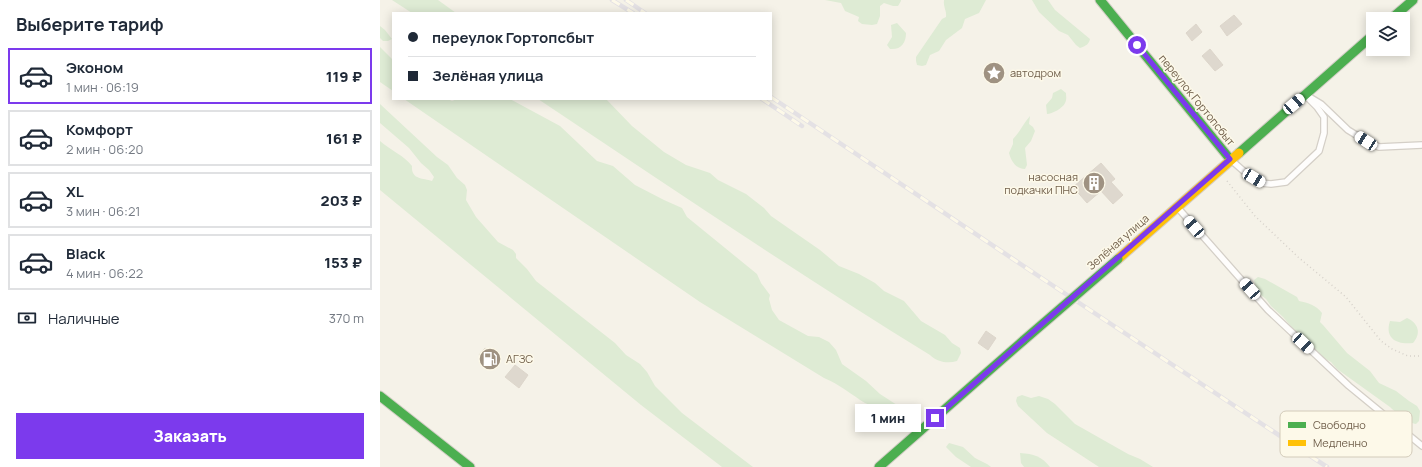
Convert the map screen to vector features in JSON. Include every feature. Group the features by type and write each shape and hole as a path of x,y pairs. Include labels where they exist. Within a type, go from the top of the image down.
{"street":[{"name":"переулок Гортопсбыт","path":"1100,0 1230,159"},
{"path":"1399,12 1413,0"},
{"name":"Зелёная улица","path":"879,467 1366,41"},
{"path":"380,396 470,467"}],"lane":[{"path":"1230,159 1247,174 1262,183 1271,184 1286,182 1318,151 1324,133 1324,117 1317,107 1305,95"},
{"path":"1305,95 1321,104 1348,130 1366,141 1379,146 1422,145"},
{"path":"1176,207 1268,310 1349,386 1379,411"},
{"path":"1412,438 1422,446"}],"path":[{"path":"1218,170 1255,216 1298,257 1346,297 1380,341 1392,349 1408,356 1422,356"}],"green space":[{"path":"392,0 438,0 455,12 410,12"},
{"path":"825,0 901,1 898,6 884,3 880,6 880,16 877,24 872,25 862,24 858,21 859,17 845,11 841,3"},
{"path":"944,0 986,0 979,13 965,19 962,28 946,40 939,51 930,55 926,65 917,65 916,57 942,19 946,17"},
{"path":"1032,0 1048,0 1055,10 1090,39 1088,44 1080,48 1076,45 1068,35 1059,31 1039,12"},
{"path":"897,23 906,33 905,40 900,47 890,49 887,45 892,37 891,25"},
{"path":"380,26 392,39 383,41 380,38"},
{"path":"380,47 392,59 392,90 380,82"},
{"path":"1061,89 1066,93 1065,103 1062,107 1052,113 1047,114 1046,105 1052,98 1053,93"},
{"path":"405,100 512,100 560,126 597,161 613,166 635,185 682,208 687,217 757,274 761,283 770,295 769,299 772,310 779,320 808,336 819,337 829,342 836,350 842,364 866,381 880,394 897,405 901,409 899,414 895,415 881,413 876,408 865,403 840,386 824,378 700,302"},
{"path":"539,100 607,100 632,126 664,152 686,165 710,173 718,180 746,194 764,208 771,216 820,250 839,266 859,274 875,283 884,291 904,301 921,321 945,335 952,343 960,348 961,353 957,361 943,362 936,359 684,197"},
{"path":"380,104 437,157 448,165 457,178 465,185 467,190 466,200 476,217 498,242 513,250 516,254 516,258 536,281 615,343 626,355 640,364 647,372 655,386 682,413 753,467 722,467 641,405 380,190 380,141 409,162 412,166 413,174 418,178 432,181 434,177 409,148 380,123"},
{"path":"1030,116 1029,124 1035,131 1031,141 1025,148 1027,165 1025,169 1022,169 1014,164 1009,153 1013,144 1013,139"},
{"path":"1258,277 1265,279 1297,297 1299,301 1312,305 1320,310 1322,313 1320,322 1347,353 1370,371 1379,383 1396,391 1417,406 1420,411 1419,421 1416,424 1412,423 1412,411 1394,411 1307,345 1283,317 1257,292 1254,280"},
{"path":"1407,318 1416,325 1418,329 1416,339 1413,343 1398,342 1394,340 1389,332 1390,321 1400,322"},
{"path":"1022,395 1031,398 1039,396 1048,399 1075,424 1153,467 1099,467 1047,433 1018,406 1016,401 1017,397"},
{"path":"949,443 963,447 975,458 991,467 971,467 956,457 946,447"},
{"path":"1020,453 1037,456 1050,467 1024,467 1021,463"}],"building":[{"path":"1234,15 1242,24 1227,36 1220,26"},
{"path":"1196,24 1202,32 1192,41 1186,33"},
{"path":"1210,49 1223,65 1215,71 1202,56"},
{"name":"насосная подкачки ПНС","path":"1101,163 1115,179 1111,182 1123,195 1113,204 1101,191 1087,203 1073,187"},
{"path":"986,331 996,338 988,350 978,343"},
{"path":"485,348 496,357 490,364 479,355"},
{"path":"515,365 528,375 519,388 505,377"}],"railway":[{"path":"612,0 631,12"},
{"path":"626,0 644,12"},
{"path":"772,98 1280,436"},
{"path":"763,100 802,126"},
{"path":"1312,457 1327,467"}],"traffic: fast":[{"path":"1100,0 1230,159"},
{"path":"1399,12 1413,0"},
{"path":"1239,153 1366,41"},
{"path":"1024,340 1118,259"},
{"path":"879,467 1024,340"},
{"path":"380,396 470,467"}],"traffic: slow":[{"path":"1118,259 1239,153"}],"place":[{"name":"автодром","path":"994,73"},
{"name":"насосная подкачки ПНС","path":"1094,183"},
{"name":"АГЗС","path":"490,359"}],"route":[{"path":"935,418 1230,159 1137,45"}]}
